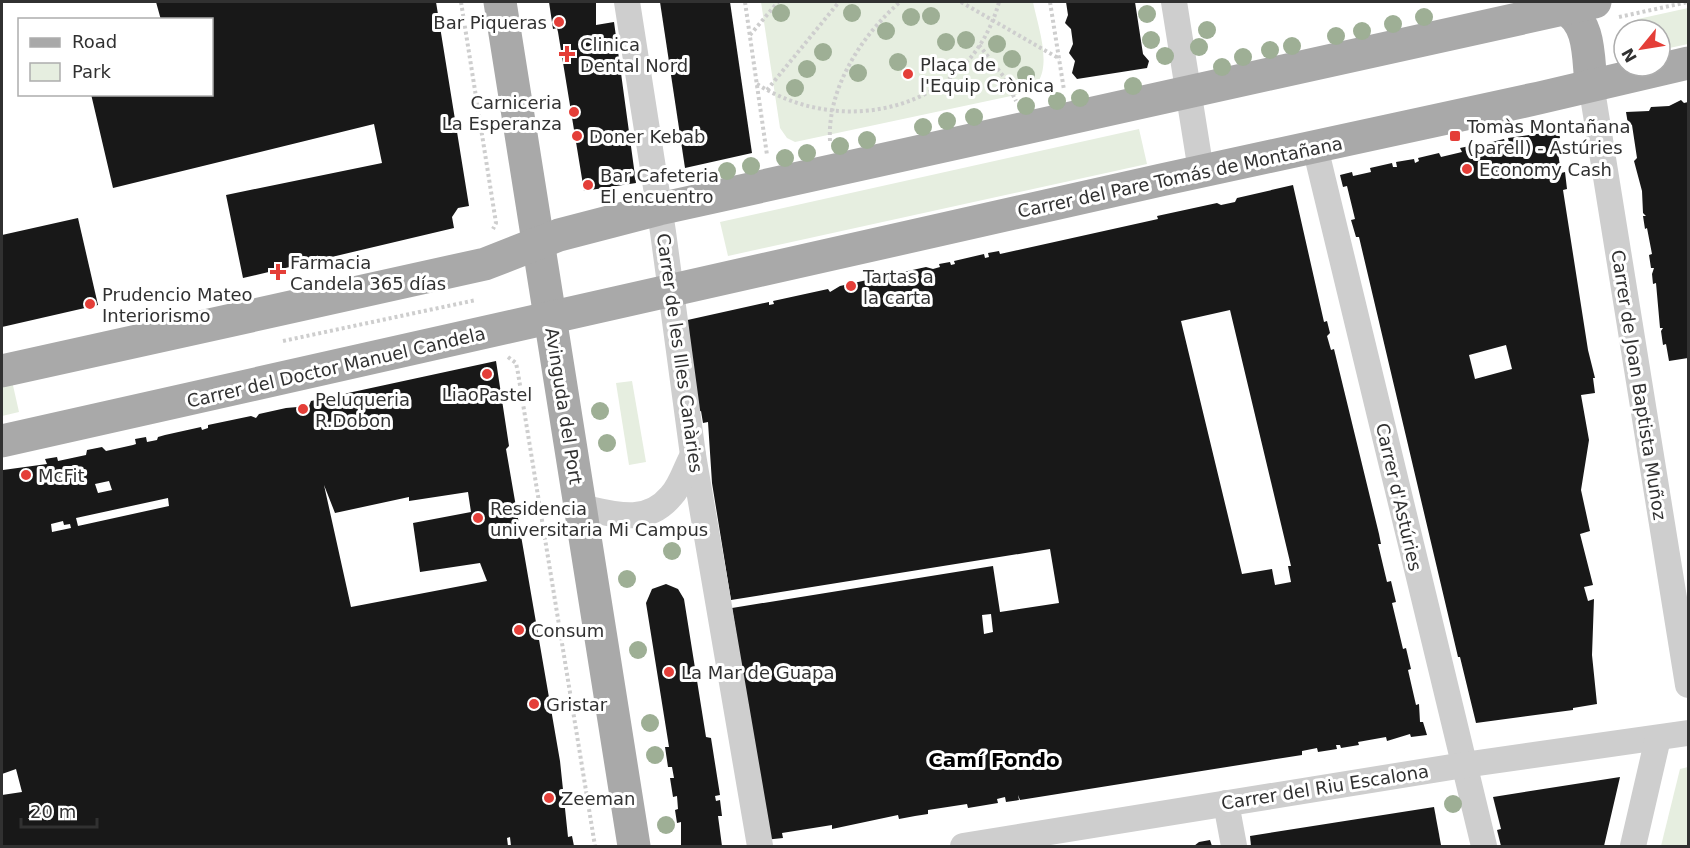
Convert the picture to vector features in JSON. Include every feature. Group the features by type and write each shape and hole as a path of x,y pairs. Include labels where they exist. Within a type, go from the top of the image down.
{"main road":[{"name":"Avinguda del Port","path":"500,2 634,846"},
{"path":"2,371 485,264 592,225 659,209 1580,5 1576,18 1585,34 1591,84"},
{"name":"Carrer del Pare Tomás de Montañana","path":"671,291 1689,63"},
{"name":"Carrer del Doctor Manuel Candela","path":"2,441 671,291"}],"street":[{"name":"Carrer de les Illes Canàries","path":"627,2 671,291 693,455 760,846"},
{"path":"1174,2 1201,171"},
{"name":"Carrer de Joan Baptista Muñoz","path":"1591,84 1689,685"},
{"name":"Carrer d'Astúries","path":"1316,147 1484,846"},
{"path":"580,507 629,518 647,514 671,496 693,455"},
{"name":"Carrer del Riu Escalona","path":"963,846 1003,843 1226,803 1464,765 1689,733"},
{"path":"1634,846 1658,738"},
{"path":"1226,803 1234,846"}],"path":[{"path":"461,2 496,223 495,227 485,233"},
{"path":"745,2 767,155"},
{"path":"750,36 778,2"},
{"path":"767,90 839,2"},
{"path":"830,142 834,112 847,71 876,23 900,2"},
{"path":"962,2 1059,59"},
{"path":"757,84 785,100 834,112 878,110 909,101 947,79 979,45 999,2"},
{"path":"1050,2 1064,91"},
{"path":"979,45 1004,77 1017,101"},
{"path":"502,351 513,359 518,373 595,846"}],"green space":[{"name":"Plaça de l'Equip Crònica","path":"761,2 1033,2 1043,52 1041,77 1035,86 1025,93 795,142 787,138 780,128"},
{"path":"1688,8 1688,44 1672,47 1672,18 1643,18"},
{"path":"1139,129 1147,164 728,256 720,222"},
{"path":"12,381 19,412 2,416 2,384"},
{"path":"632,381 646,462 629,465 616,383"},
{"path":"1688,767 1688,846 1661,846 1680,769"}],"building":[{"path":"156,2 436,2 469,206 458,208 452,217 454,228 243,278 226,195 382,163 374,124 113,188 91,96 213,96 213,18 160,18"},
{"path":"549,2 596,2 596,25 614,22 636,183 584,191 558,32 557,28 553,29"},
{"path":"660,2 730,2 752,153 685,168"},
{"path":"1066,2 1135,2 1143,54 1149,61 1147,68 1077,79 1072,73 1075,61 1069,53 1073,44 1071,29 1065,23 1068,15"},
{"path":"1681,100 1684,103 1688,102 1688,358 1669,361 1666,344 1663,345 1661,331 1663,328 1660,328 1656,283 1653,284 1654,268 1651,268 1649,255 1652,254 1643,216 1646,216 1643,213 1642,191 1634,161 1637,158 1632,125 1628,124 1626,112 1649,111 1651,107 1669,106"},
{"path":"1558,127 1560,138 1556,139 1561,173 1565,172 1567,189 1563,190 1588,350 1595,378 1593,378 1595,393 1581,395 1589,440 1581,490 1590,531 1580,534 1593,585 1584,587 1588,601 1594,599 1592,655 1597,704 1573,708 1573,710 1476,723 1460,657 1458,657 1359,237 1356,237 1351,220 1355,219 1347,186 1343,187 1340,175 1352,172 1353,176 1371,172 1370,168 1392,163 1393,167 1397,167 1396,162 1414,159 1415,163 1419,161 1418,158 1439,153 1441,157 1462,152 1460,148 1484,143 1485,147 1488,143 1504,139 1505,142 1509,142 1508,138 1550,132 1549,129","holes":["1506,345 1512,369 1475,379 1469,355"]},
{"path":"1293,185 1324,322 1327,321 1330,333 1327,336 1331,350 1334,349 1379,534 1381,544 1378,544 1387,582 1391,581 1396,602 1392,603 1403,649 1406,648 1411,669 1408,670 1416,705 1419,704 1420,722 1423,722 1427,735 1411,737 1410,734 1387,741 1386,737 1341,748 1340,745 1336,745 1337,749 1318,752 1317,748 1302,751 1302,755 1020,800 1018,795 1019,800 1006,802 1005,797 997,799 998,803 968,808 967,804 928,810 928,814 899,819 898,815 832,829 832,825 782,833 783,838 764,840 754,747 732,608 993,566 1000,612 1059,603 1050,549 731,600 712,483 708,422 703,423 701,411 698,412 683,321 769,302 769,305 774,304 773,301 828,289 830,292 840,286 926,267 933,269 940,267 939,264 950,262 951,265 955,264 954,261 984,254 985,258 989,257 988,253 999,251 1000,254 1158,219 1157,216 1217,203 1221,205 1235,202 1237,198","holes":["1230,310 1291,566 1288,566 1291,582 1275,585 1272,569 1242,574 1181,321","991,614 993,632 984,634 982,615"]},
{"path":"78,218 98,305 2,327 2,235"},
{"path":"496,361 509,446 506,449 560,761 568,837 572,836 574,846 511,846 510,837 507,838 508,846 2,846 2,795 22,792 16,769 2,774 3,470 47,464 45,459 57,457 58,461 86,455 87,450 102,447 106,451 133,445 136,444 135,439 146,437 147,442 165,435 201,427 202,430 208,428 208,425 251,416 256,418 259,414 309,406 311,401","holes":["109,481 112,490 98,493 95,484","324,485 335,513 409,497 409,501 468,492 471,512 413,523 420,572 480,563 487,581 351,607","168,498 169,506 78,526 76,518","63,521 64,525 70,524 71,528 52,532 51,524"]},
{"path":"666,584 678,589 684,599 706,737 711,738 720,795 715,796 716,801 720,800 722,816 718,816 722,846 681,846 681,822 677,823 675,810 678,809 677,796 673,797 670,778 674,778 672,767 668,767 665,747 669,747 646,603 652,589"},
{"path":"1620,777 1604,846 1501,846 1497,830 1501,829 1493,797"},
{"path":"1434,807 1441,845 1251,846 1250,836"},
{"path":"1210,840 1212,846 1194,846 1199,842"}],"place":[{"name":"Bar Piqueras","path":"559,22"},
{"name":"Clinica Dental Nord","path":"567,54"},
{"name":"Plaça de l'Equip Crònica","path":"908,74"},
{"name":"Carniceria La Esperanza","path":"574,112"},
{"name":"Doner Kebab","path":"577,136"},
{"name":"Tomàs Montañana (parell) - Astúries","path":"1455,136"},
{"name":"Economy Cash","path":"1467,169"},
{"name":"Bar Cafeteria El encuentro","path":"588,185"},
{"name":"Farmacia Candela 365 días","path":"278,272"},
{"name":"Tartas a la carta","path":"851,286"},
{"name":"Prudencio Mateo Interiorismo","path":"90,304"},
{"name":"LiaoPastel","path":"487,374"},
{"name":"Peluqueria R.Dobon","path":"303,409"},
{"name":"McFit","path":"26,475"},
{"name":"Residencia universitaria Mi Campus","path":"478,518"},
{"name":"Consum","path":"519,630"},
{"name":"La Mar de Guapa","path":"669,672"},
{"name":"Gristar","path":"534,704"},
{"name":"Zeeman","path":"549,798"}],"district":[{"name":"Camí Fondo","path":"994,760"}]}
